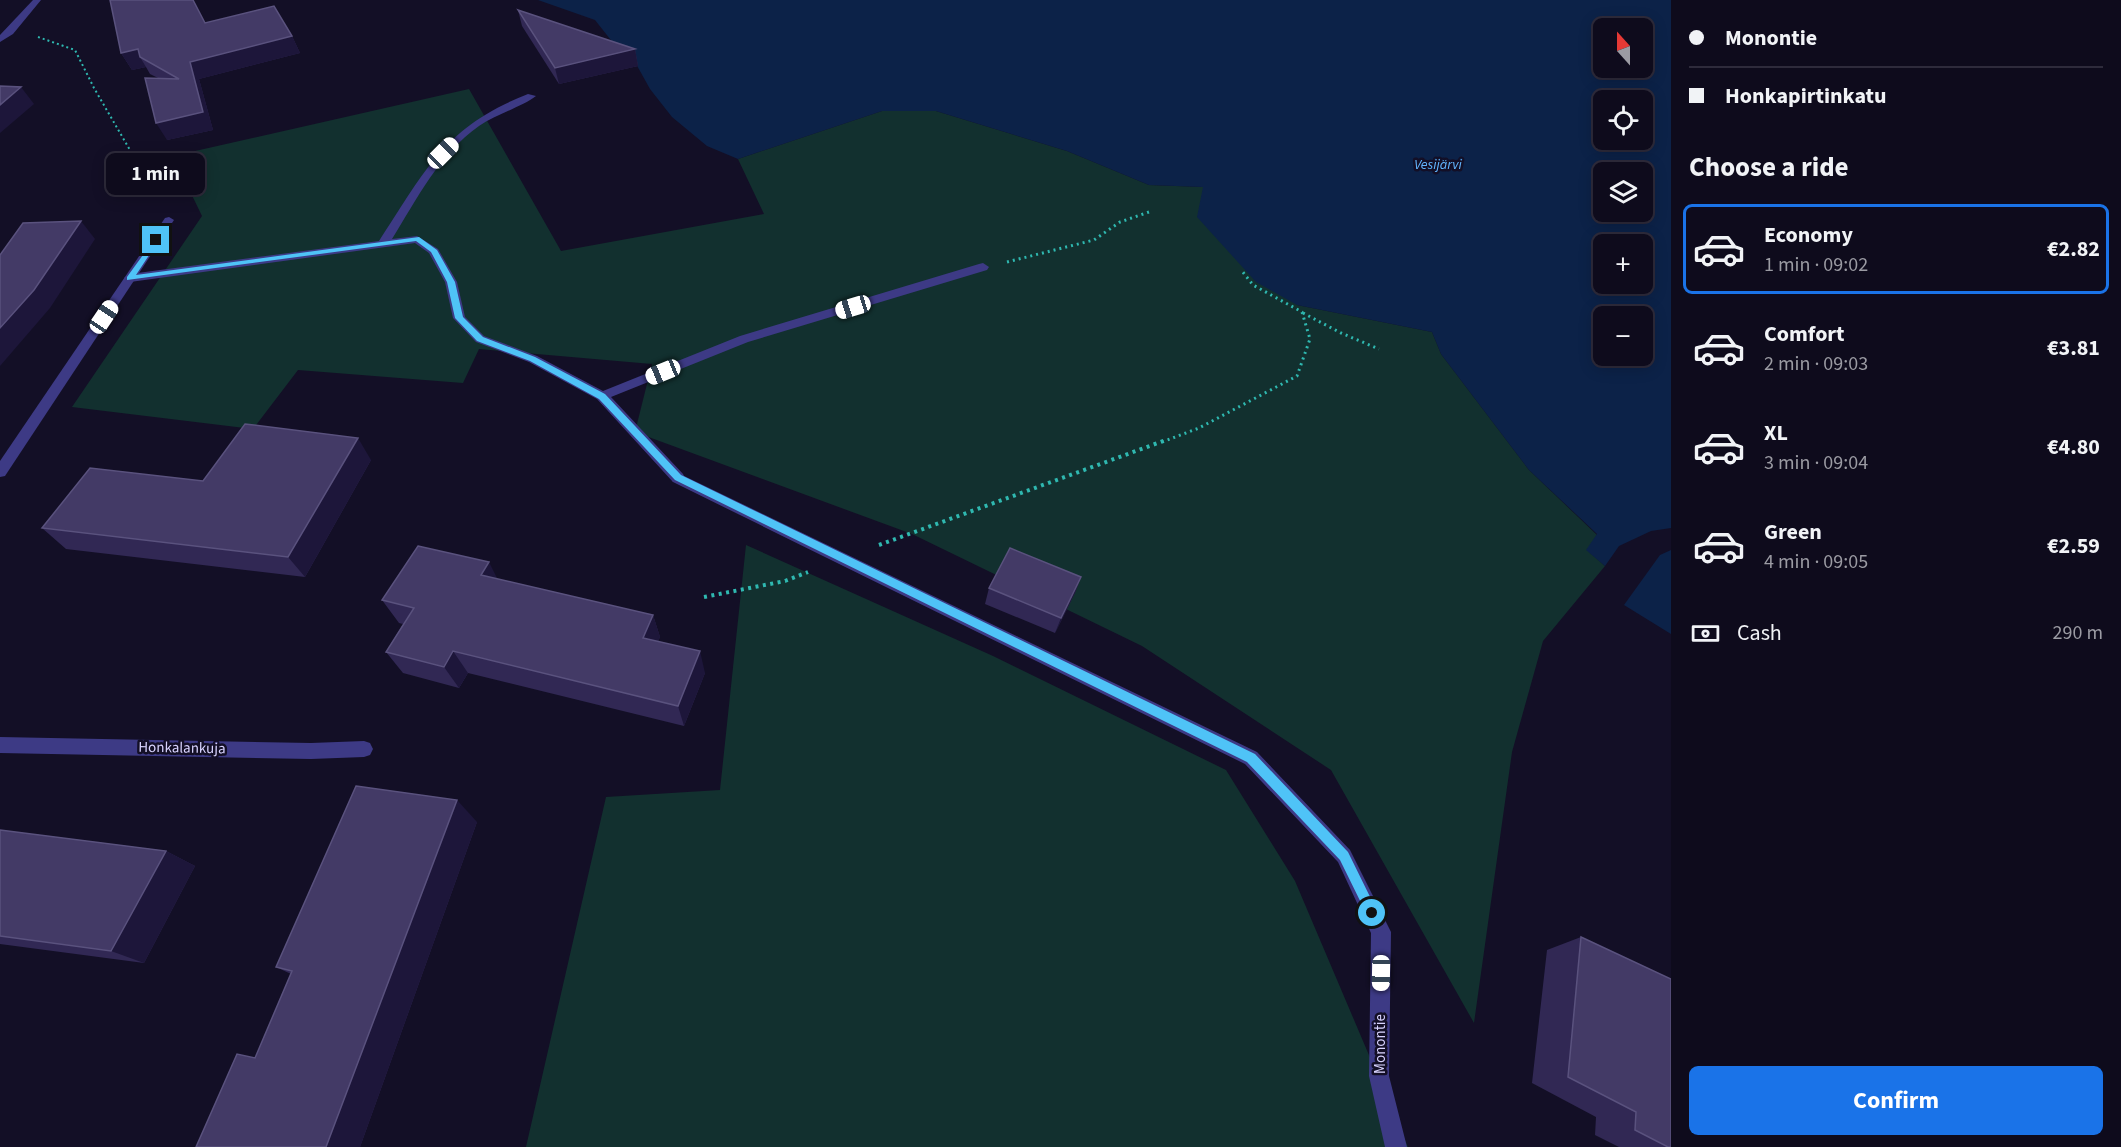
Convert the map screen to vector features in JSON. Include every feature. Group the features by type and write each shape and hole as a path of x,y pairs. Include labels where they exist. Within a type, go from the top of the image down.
{"street":[{"path":"0,39 10,32 38,0"},
{"path":"384,242 443,153 466,130 501,108 531,96"},
{"path":"0,472 169,220"},
{"path":"130,278 417,239 434,250 451,282 459,318 480,339 532,359 602,396 744,339 983,267"},
{"name":"Monontie","path":"602,396 678,478 1251,758 1344,856 1381,932 1379,1076 1396,1147"},
{"name":"Honkalankuja","path":"0,745 311,751 364,749"}],"path":[{"path":"10,32 32,35 75,50 105,108 138,160 169,220"},
{"path":"983,267 1094,240 1120,222 1152,211"},
{"path":"1242,271 1253,285 1341,333 1379,349"},
{"path":"704,597 785,581 1199,428 1297,376 1310,339 1302,312"}],"green space":[{"path":"469,89 561,251 764,214 738,159 882,111 936,111 1067,151 1149,185 1204,187 1297,305 1432,332 1441,354 1529,470 1597,535 1587,550 1605,566 1543,641 1512,752 1474,1023 1331,770 1142,646 912,534 635,432 652,364 479,349 463,383 298,370 253,429 72,407 202,216 173,156"},
{"path":"746,545 993,656 1226,770 1295,881 1408,1147 526,1147 606,797 720,790"}],"water":[{"name":"Vesijärvi","path":"538,0 1671,0 1671,528 1651,531 1619,546 1605,566 1586,550 1597,534 1529,470 1441,354 1432,332 1297,305 1256,282 1197,217 1203,187 1149,185 1067,151 936,111 882,111 738,159 707,146 672,117 650,89 630,53 614,44 595,20"},
{"path":"1671,550 1671,634 1624,605 1660,555"}],"building":[{"path":"110,0 193,0 205,23 274,6 292,36 190,62 203,112 156,123 145,78 179,79 140,57 138,49 121,53"},
{"path":"518,10 635,49 555,68"},
{"path":"0,86 21,87 0,105"},
{"path":"81,221 34,290 0,328 0,255 23,223"},
{"path":"245,424 358,438 288,557 42,528 90,468 203,481"},
{"path":"418,546 489,562 481,575 653,615 643,638 700,651 678,706 453,651 444,667 386,652 414,608 382,600"},
{"path":"1010,548 1081,577 1061,618 989,588"},
{"path":"356,786 457,800 326,1147 196,1147 237,1054 255,1058 292,971 276,967"},
{"path":"0,830 166,851 111,951 0,936"},
{"path":"1581,937 1671,979 1671,1147 1635,1130 1636,1112 1568,1077"}],"route":[{"path":"156,240 130,278 417,239 434,250 451,282 459,318 480,339 532,359 602,396 678,478 1251,758 1344,856 1372,913"}]}
